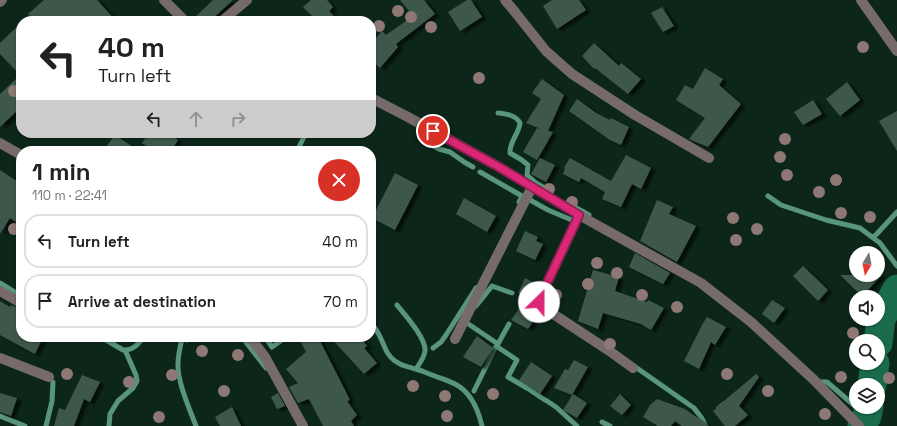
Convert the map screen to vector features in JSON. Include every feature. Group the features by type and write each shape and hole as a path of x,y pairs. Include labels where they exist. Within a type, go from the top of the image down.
{"street":[{"path":"164,0 180,16"},
{"path":"228,16 247,0"},
{"path":"505,0 546,51 572,74 635,116 709,158"},
{"path":"861,0 897,51"},
{"path":"376,101 499,167 579,215 701,283 751,322 814,379 859,426"},
{"path":"0,143 16,152"},
{"path":"455,339 532,187"},
{"path":"579,215 539,302 541,306 603,346 633,368"},
{"path":"0,291 16,301"},
{"path":"254,342 265,357 303,426"},
{"path":"0,358 49,377"}],"building":[{"path":"44,0 97,0 111,16 30,16 28,14"},
{"path":"213,0 233,0 215,16 196,16"},
{"path":"311,0 327,0 333,7 329,11 334,16 312,16 303,7"},
{"path":"400,0 424,0 435,14 396,44 398,47 380,68 376,64 376,38 382,31 386,35 413,16"},
{"path":"467,0 471,0 482,17 460,31 448,12"},
{"path":"552,0 579,0 586,10 557,29 543,6"},
{"path":"662,7 674,26 663,32 651,13"},
{"path":"16,28 16,71 0,54 0,43"},
{"path":"594,43 619,66 621,63 641,79 628,94 595,68 594,69 582,56"},
{"path":"705,68 723,79 719,85 741,104 708,147 689,139 705,118 676,100 685,85 693,89"},
{"path":"16,79 16,112 0,127 0,94"},
{"path":"542,79 564,95 548,131 553,132 537,160 523,152 537,128 541,129 526,123 541,99 532,93"},
{"path":"847,82 860,100 840,116 826,99"},
{"path":"577,99 596,113 610,120 611,118 629,127 621,145 610,140 569,111"},
{"path":"813,100 822,114 803,125 794,112"},
{"path":"897,111 897,151 879,121"},
{"path":"113,138 120,138 132,146 107,146"},
{"path":"146,138 175,138 178,140 174,146 146,146 142,143"},
{"path":"626,155 651,168 641,189 632,184 621,207 602,199 605,192 581,178 579,182 563,174 564,168 570,158 611,181"},
{"path":"540,158 555,165 546,182 531,174"},
{"path":"0,170 16,181 16,222 10,218 0,234"},
{"path":"395,173 418,185 395,230 376,220 376,210"},
{"path":"464,198 496,216 487,232 456,214"},
{"path":"657,200 673,207 669,214 696,226 677,262 640,241"},
{"path":"525,231 538,237 536,241 543,244 535,260 516,251"},
{"path":"635,253 670,273 663,284 629,267"},
{"path":"803,266 828,290 818,301 793,276"},
{"path":"593,270 619,277 615,291 647,302 648,300 664,308 651,330 641,324 603,313 598,329 578,321"},
{"path":"840,275 849,275 849,282 875,282 868,290 856,290"},
{"path":"525,278 539,285 532,300 518,293"},
{"path":"772,300 785,308 774,323 762,314"},
{"path":"0,301 10,307 11,305 16,307 16,342 41,342 35,354 0,335"},
{"path":"521,306 538,314 528,329 511,320"},
{"path":"707,317 726,327 715,345 711,342 699,369 684,361"},
{"path":"477,336 493,348 481,367 463,357"},
{"path":"301,342 321,342 350,400 347,401 357,415 351,421 354,426 323,426 309,399 298,403 289,387 298,383 286,369 306,352"},
{"path":"335,342 364,342 367,346 364,348 377,363 364,374"},
{"path":"574,360 588,367 572,395 554,388 565,369 568,370"},
{"path":"531,362 552,376 540,394 519,380"},
{"path":"756,374 759,377 739,406 748,415 735,426 725,426 713,411"},
{"path":"82,375 100,382 90,402 84,399 74,426 54,426 59,408 65,410"},
{"path":"0,393 17,398 11,416 0,412"},
{"path":"278,393 285,406 277,409 271,397"},
{"path":"573,394 587,403 577,418 563,410"},
{"path":"620,394 631,405 622,415 610,406"},
{"path":"657,399 685,409 709,426 682,426 675,421 671,426 658,426 643,417 650,405"},
{"path":"232,407 241,426 220,426 215,417"}],"waterway":[{"path":"498,113 507,114 516,118 520,123 511,145 510,153 522,160"},
{"path":"300,146 304,138"},
{"path":"426,142 439,149 450,152 473,167"},
{"path":"523,161 528,165 527,175 546,189"},
{"path":"480,172 522,196 519,202"},
{"path":"768,196 781,205 826,220 860,228 880,243 897,266"},
{"path":"530,200 548,210 574,221"},
{"path":"573,206 589,215"},
{"path":"873,238 897,212"},
{"path":"0,283 16,293"},
{"path":"476,306 492,286 512,293"},
{"path":"433,348 441,342 476,288"},
{"path":"879,334 881,319 897,289"},
{"path":"397,305 419,333 424,346 424,356 416,369"},
{"path":"465,320 464,321 498,344 509,324"},
{"path":"376,329 387,353 395,361 450,381 461,387 470,396 476,407 482,426"},
{"path":"109,342 123,350 130,349 140,342"},
{"path":"181,342 178,357 178,371 184,395 196,426"},
{"path":"246,342 266,368"},
{"path":"269,342 272,347 279,342"},
{"path":"474,391 496,346 517,360 508,377 527,388"},
{"path":"109,426 110,414 118,401 133,388 137,381 136,375 125,350"},
{"path":"634,366 694,408 705,426"},
{"path":"873,378 874,370"},
{"path":"46,426 52,401 53,382"},
{"path":"820,382 827,382 849,401"},
{"path":"527,388 545,400"},
{"path":"547,401 577,426"},
{"path":"862,426 867,414"},
{"path":"0,416 25,426"},
{"path":"602,422 610,426"}],"route":[{"path":"433,131 499,167 579,215 539,302"}]}
